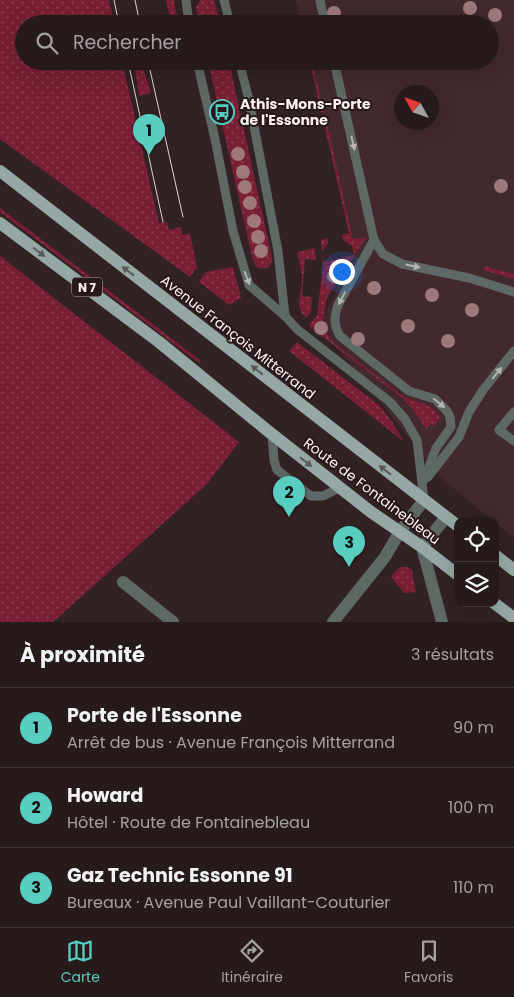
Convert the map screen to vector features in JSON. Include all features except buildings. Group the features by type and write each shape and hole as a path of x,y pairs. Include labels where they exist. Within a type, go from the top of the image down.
{"main road":[{"name":"Avenue François Mitterrand","path":"0,171 454,523"},
{"name":"N 7","path":"0,223 159,342 270,433"},
{"name":"Route de Fontainebleau","path":"270,433 339,488 454,572"},
{"path":"499,558 514,570"},
{"path":"499,607 514,618"}],"street":[{"path":"333,622 384,557 399,532 424,500"},
{"path":"442,622 422,547 446,518"},
{"path":"122,582 173,622"}],"lane":[{"path":"186,0 188,15"},
{"path":"224,0 228,15"},
{"path":"320,0 323,15"},
{"path":"200,70 233,231 249,285 285,316 298,330 390,402 398,411 417,440 424,500"},
{"path":"241,70 278,252 285,316"},
{"path":"336,70 374,240 383,254 402,264 469,278 514,292"},
{"path":"374,240 339,303 334,324 340,336 409,391 435,399 448,411 451,427 436,448 422,485"},
{"path":"422,485 459,437 469,412 483,390 514,351"},
{"path":"514,412 499,430 514,441"},
{"path":"270,433 277,470 311,496 323,496 339,488"}],"shaded area":[{"path":"0,0 109,0 112,15 15,15 15,70 124,70 159,223 167,222 169,230 181,227 182,235 190,234 197,267 190,277 0,139"},
{"path":"166,0 174,0 177,15 169,15"},
{"path":"200,0 213,0 218,15 197,15 196,7"},
{"path":"296,0 514,0 514,538 499,525 499,517 488,517 441,478 318,324 355,259 312,70 499,70 499,15 300,15"},
{"path":"135,70 144,70 151,93 139,96"},
{"path":"210,70 231,70 272,258 271,264 265,268 257,267 252,257"},
{"path":"312,70 314,70 324,112 321,112"},
{"path":"325,118 329,133 332,134 330,137 353,239 366,238 327,298 323,324 329,338 334,343 400,394 427,405 436,412 440,418 434,426 431,424 426,429 414,411 402,398 309,326 317,315 323,266 321,240 327,238 328,243 322,252 324,262 354,255 352,246 343,240 342,235 349,233 323,119"},
{"path":"0,208 201,361 199,363 0,212"},
{"path":"315,248 316,260 305,259 302,296 312,297 311,312 306,318 302,314 299,305 302,280 297,252"},
{"path":"0,256 239,442 206,485 53,622 0,622"},
{"path":"484,266 514,274 514,279 483,270"},
{"path":"233,267 241,298 229,305 199,282 206,272"},
{"path":"297,342 380,406 393,423 403,441 289,351"},
{"path":"400,567 407,567 412,570 416,592 404,593 391,577"}],"tram line":[{"path":"114,0 117,15"},
{"path":"135,0 138,15"},
{"path":"130,70 163,222"},
{"path":"150,70 183,217"}],"place":[{"name":"Athis-Mons-Porte de l'Essonne","path":"222,112"},
{"name":"Porte de l'Essonne","path":"149,155"},
{"name":"Howard","path":"289,517"},
{"name":"Gaz Technic Essonne 91","path":"349,567"}]}
